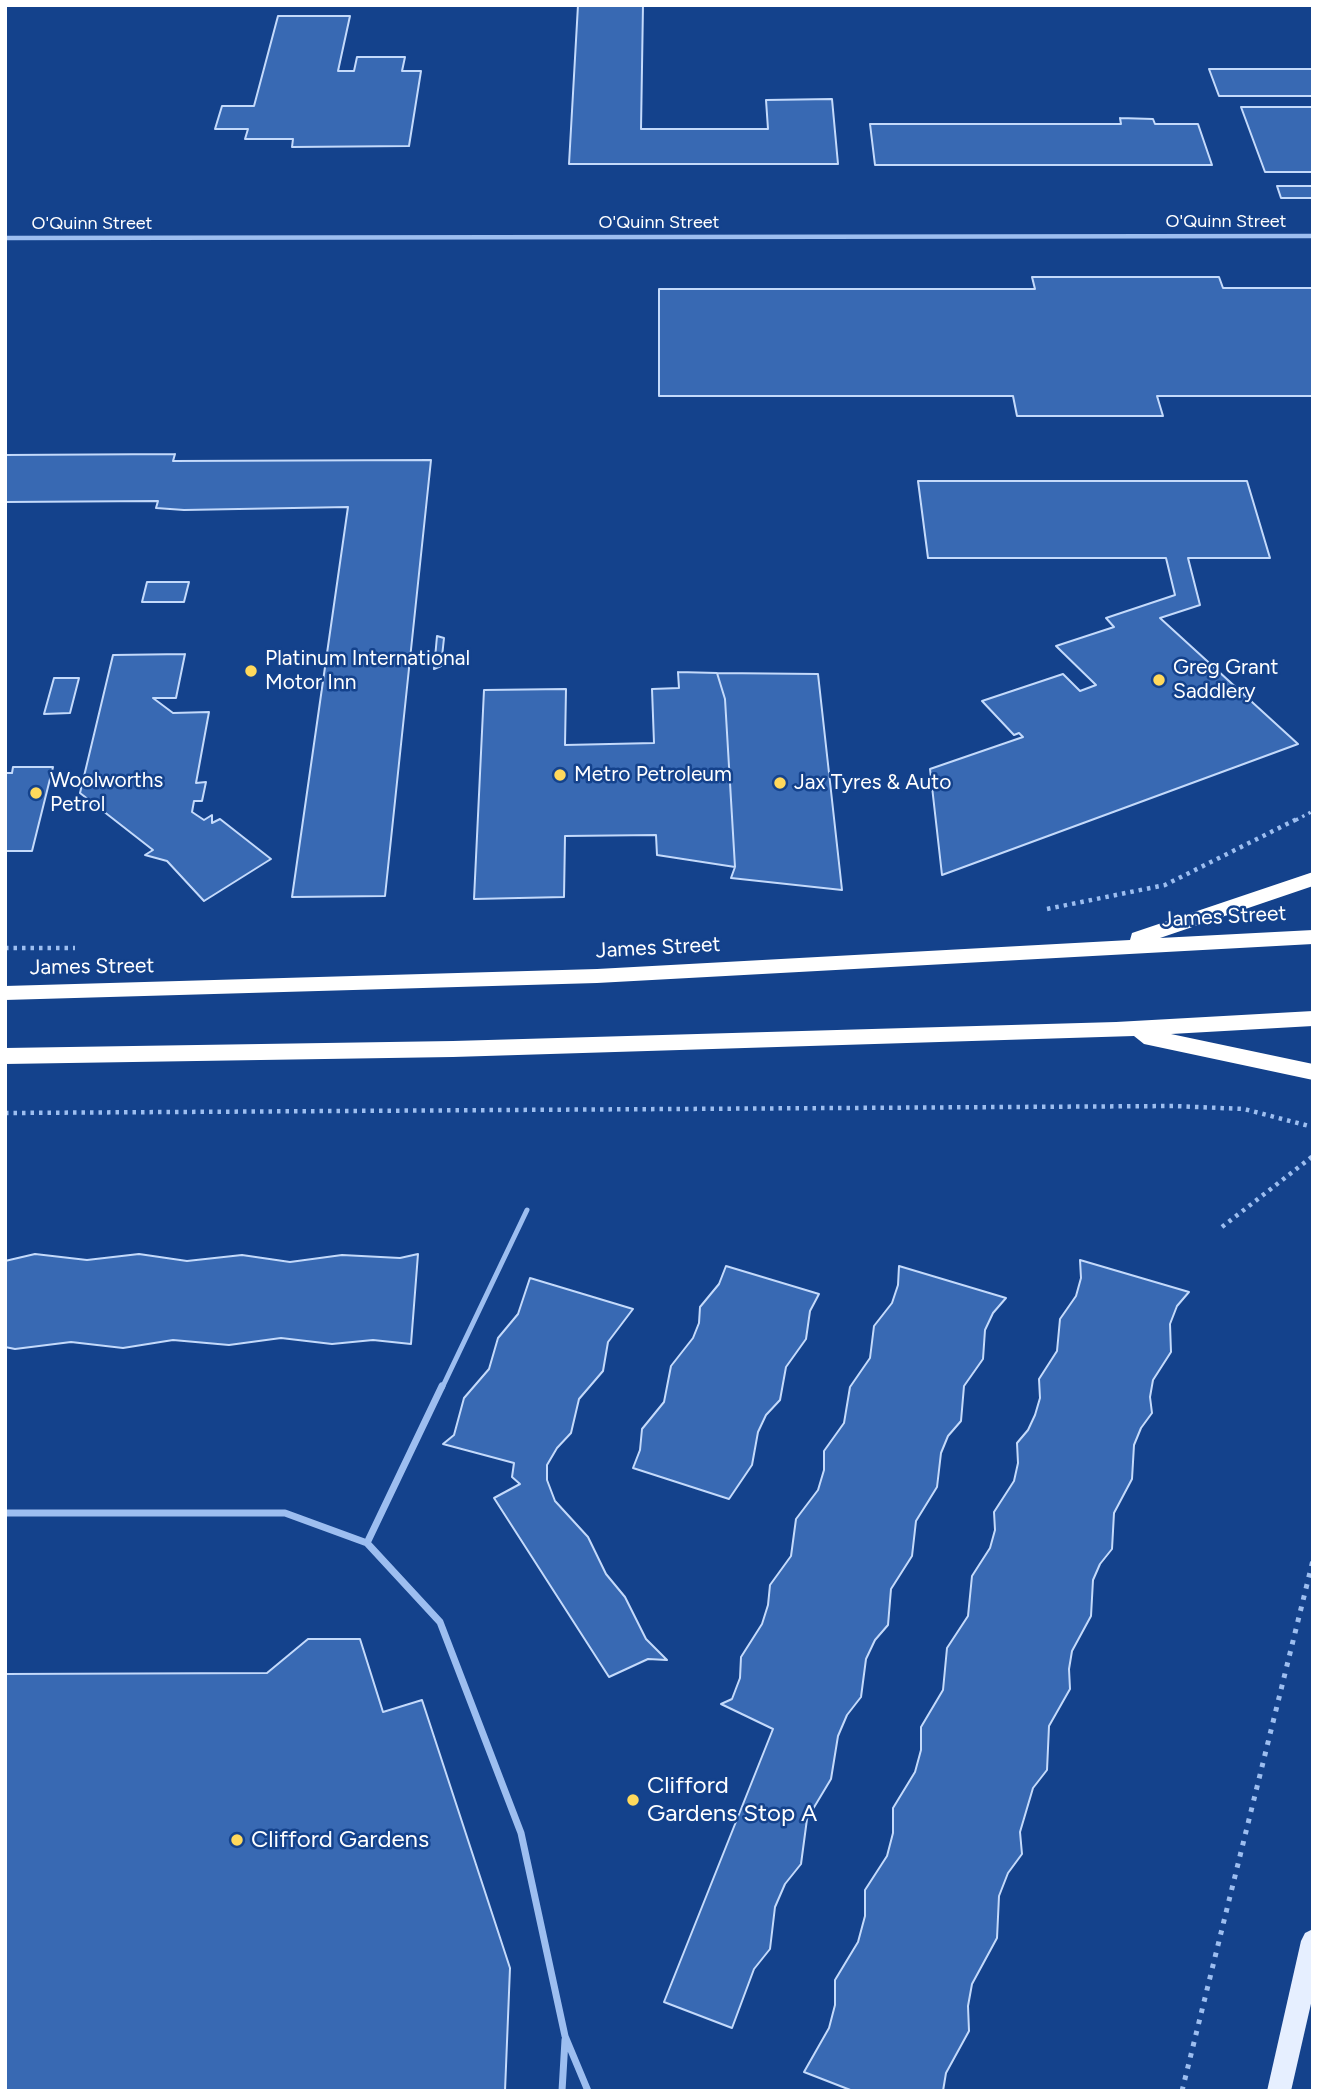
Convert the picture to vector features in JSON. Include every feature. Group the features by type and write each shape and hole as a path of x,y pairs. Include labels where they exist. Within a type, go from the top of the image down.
{"highway":[{"path":"1110,947 1313,879"},
{"name":"James Street","path":"5,993 597,976 1313,937"},
{"path":"5,1056 453,1049 1116,1030 1313,1018"},
{"path":"1116,1030 1313,1072"}],"main road":[{"path":"1279,2091 1313,1941"}],"street":[{"name":"O'Quinn Street","path":"5,238 1313,236"}],"lane":[{"path":"367,1543 527,1210"},
{"path":"5,1513 285,1513 367,1543 440,1622 521,1833 565,2036 588,2091"},
{"path":"562,2091 565,2036"}],"path":[{"path":"1045,909 1165,885 1313,811"},
{"path":"5,948 81,948"},
{"path":"5,1113 1174,1106 1244,1109 1313,1127"},
{"path":"1222,1227 1313,1156"},
{"path":"1182,2091 1313,1560"}],"building":[{"path":"578,5 643,5 641,129 768,129 766,100 832,99 838,164 569,164"},
{"path":"278,16 350,16 338,71 354,71 357,57 405,57 402,71 421,71 409,146 292,147 293,139 245,139 248,129 215,129 222,106 254,106"},
{"path":"1209,69 1313,69 1313,96 1219,96"},
{"path":"1241,107 1313,107 1313,172 1265,172"},
{"path":"1120,118 1153,119 1155,124 1198,124 1212,165 875,165 870,124 1121,124"},
{"path":"1277,186 1313,186 1313,198 1281,198"},
{"path":"1032,277 1219,277 1223,288 1313,288 1313,396 1157,396 1163,416 1017,416 1013,396 659,396 659,289 1035,289"},
{"path":"175,454 173,461 431,460 385,896 292,897 348,507 184,510 156,508 158,501 5,502 5,455"},
{"name":"Greg Grant Saddlery","path":"918,481 1247,481 1270,558 1188,558 1200,605 1160,618 1298,744 942,875 930,769 1023,737 1019,733 1014,735 982,701 1063,674 1080,691 1096,685 1056,646 1114,627 1106,618 1175,595 1166,558 928,558"},
{"path":"147,582 189,582 184,602 142,602"},
{"path":"437,636 444,638 441,666 434,669"},
{"path":"185,654 176,698 153,698 173,713 209,712 196,783 206,782 202,801 194,801 192,812 204,820 212,815 212,823 220,819 271,859 204,901 167,861 145,855 153,850 80,793 113,655"},
{"path":"678,672 717,673 725,699 735,867 657,855 656,835 565,836 564,897 474,899 484,690 566,689 565,745 654,743 652,689 679,688"},
{"name":"Jax Tyres & Auto","path":"717,673 818,674 842,890 731,878 735,867 725,699"},
{"path":"54,678 79,678 70,713 44,714"},
{"path":"13,767 53,767 32,851 5,851 5,773 12,773"},
{"path":"35,1254 87,1260 139,1254 187,1261 242,1255 290,1262 342,1255 400,1258 418,1254 411,1344 373,1340 332,1344 281,1338 229,1345 173,1340 123,1348 71,1342 15,1349 5,1347 5,1261"},
{"path":"1080,1260 1189,1292 1177,1306 1170,1324 1171,1352 1153,1380 1150,1397 1152,1413 1141,1428 1134,1445 1132,1479 1114,1513 1112,1549 1100,1564 1093,1580 1091,1616 1072,1651 1070,1689 1049,1726 1047,1770 1033,1788 1020,1832 1022,1854 1008,1873 999,1896 997,1938 972,1984 968,2006 969,2031 946,2073 943,2091 853,2091 804,2072 829,2028 835,2005 835,1980 858,1942 865,1916 865,1890 887,1856 893,1833 893,1808 915,1772 921,1750 921,1727 943,1690 947,1648 968,1616 972,1576 990,1548 995,1530 994,1512 1014,1481 1018,1463 1017,1443 1028,1430 1035,1415 1040,1398 1039,1379 1057,1351 1060,1319 1076,1296 1081,1278"},
{"path":"726,1266 819,1294 810,1311 806,1339 786,1367 780,1400 766,1415 758,1432 752,1465 729,1499 633,1468 640,1450 642,1429 664,1402 671,1366 693,1338 699,1323 700,1307 719,1284"},
{"path":"899,1266 1006,1298 993,1313 985,1330 983,1359 964,1386 961,1421 948,1436 941,1453 937,1487 916,1521 912,1556 891,1589 888,1625 875,1640 866,1659 861,1697 847,1715 838,1736 831,1779 807,1819 801,1864 785,1884 775,1907 770,1949 754,1969 732,2028 664,2002 773,1729 721,1704 732,1699 740,1678 741,1657 762,1624 770,1585 791,1556 796,1519 818,1490 824,1470 824,1451 844,1423 850,1387 870,1358 874,1326 892,1303 898,1285"},
{"path":"530,1278 633,1309 608,1342 603,1371 579,1399 571,1433 557,1448 547,1465 547,1480 555,1501 588,1537 606,1574 625,1597 646,1639 667,1660 648,1659 609,1677 494,1498 520,1484 512,1477 514,1463 443,1444 454,1435 464,1398 489,1369 498,1338 518,1314"},
{"name":"Clifford Gardens","path":"308,1639 360,1639 383,1712 422,1700 510,1968 505,2091 5,2091 5,1674 267,1673"}],"place":[{"name":"Platinum International Motor Inn","path":"251,671"},
{"name":"Greg Grant Saddlery","path":"1159,680"},
{"name":"Metro Petroleum","path":"560,775"},
{"name":"Jax Tyres & Auto","path":"780,783"},
{"name":"Woolworths Petrol","path":"36,793"},
{"name":"Clifford Gardens Stop A","path":"633,1800"},
{"name":"Clifford Gardens","path":"237,1840"}]}
